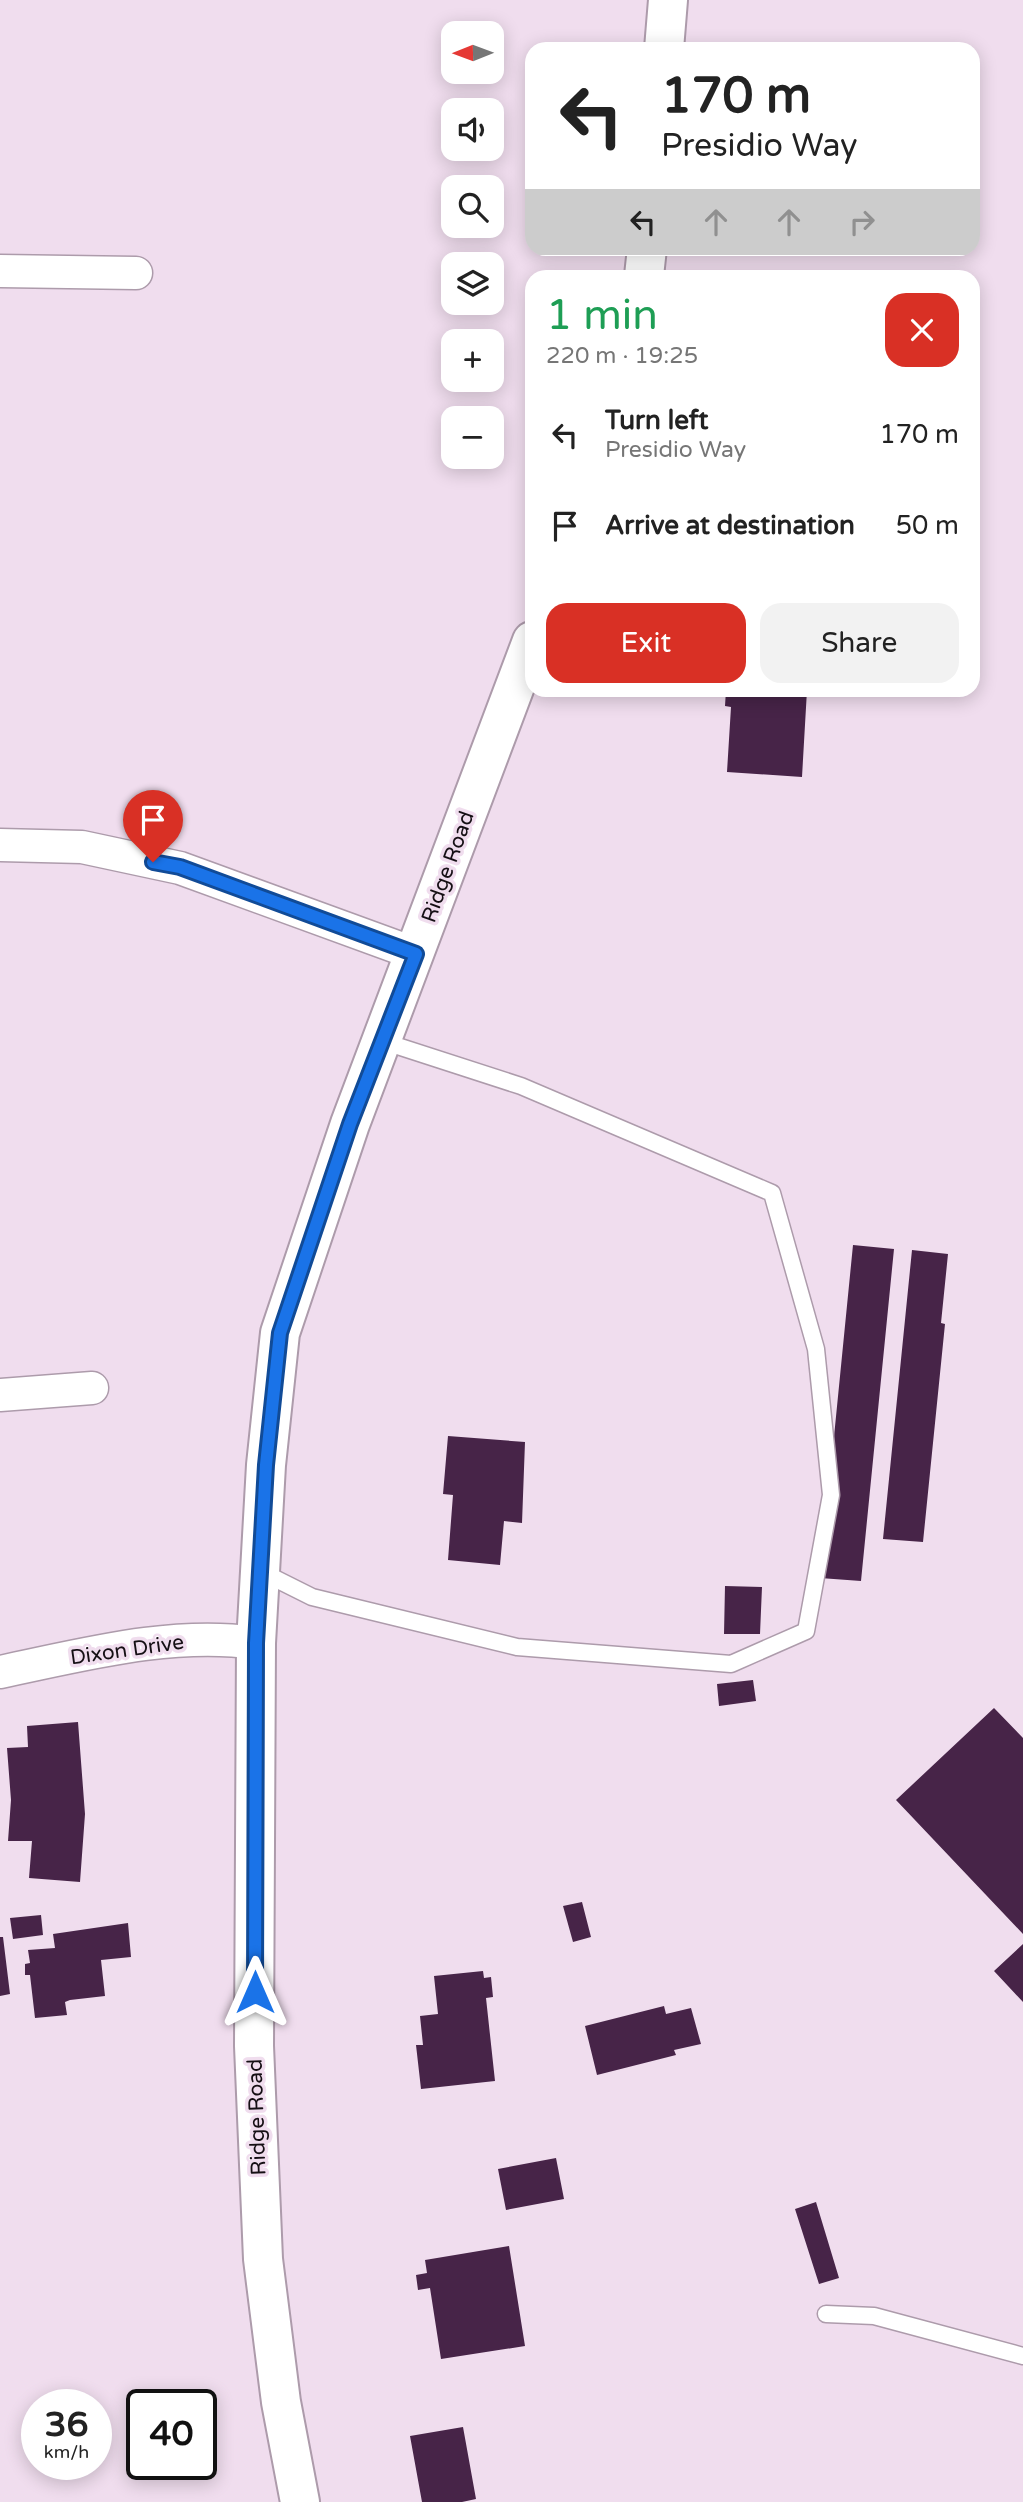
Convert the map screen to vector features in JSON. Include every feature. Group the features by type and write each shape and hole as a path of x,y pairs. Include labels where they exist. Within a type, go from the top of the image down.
{"street":[{"path":"665,42 668,0"},
{"path":"0,271 136,273"},
{"name":"Ridge Road","path":"300,2502 281,2402 263,2259 254,2046 256,1643 266,1465 280,1333 350,1124 525,660"},
{"path":"0,845 82,847 180,867 416,954"},
{"path":"0,1395 92,1388"},
{"name":"Dixon Drive","path":"0,1672 153,1643 230,1639 256,1643"}],"lane":[{"path":"260,1571 312,1597 517,1647 731,1664 806,1631 831,1494 816,1349 772,1193 520,1086 382,1041"},
{"path":"826,2314 874,2316 1023,2356"}],"building":[{"path":"726,697 807,697 802,777 727,772 731,707 725,706"},
{"path":"853,1245 894,1249 861,1581 820,1578"},
{"path":"912,1250 948,1254 941,1323 945,1324 923,1542 883,1539"},
{"path":"448,1436 525,1442 522,1523 504,1521 500,1565 448,1560 453,1495 443,1494"},
{"path":"725,1586 762,1587 760,1634 724,1634"},
{"path":"753,1680 756,1701 719,1706 717,1684"},
{"path":"994,1708 1023,1738 1023,1934 896,1800"},
{"path":"78,1722 85,1814 80,1882 29,1878 32,1841 8,1841 11,1800 7,1748 28,1747 27,1726"},
{"path":"582,1902 591,1937 573,1942 563,1906"},
{"path":"41,1915 43,1935 13,1939 10,1918"},
{"path":"128,1923 131,1957 101,1960 105,1996 65,2002 67,2015 35,2018 30,1975 25,1975 25,1964 30,1963 28,1950 55,1948 53,1934"},
{"path":"0,1937 3,1937 10,1994 0,1996"},
{"path":"1023,1944 1023,2002 994,1971"},
{"path":"483,1971 484,1978 491,1977 493,1997 486,1998 495,2081 421,2089 416,2045 423,2045 420,2016 438,2014 434,1976"},
{"path":"664,2006 666,2014 691,2008 701,2044 674,2050 676,2055 597,2075 585,2026"},
{"path":"556,2158 564,2199 506,2210 498,2169"},
{"path":"816,2202 839,2278 819,2284 795,2209"},
{"path":"509,2246 525,2346 441,2359 430,2288 418,2290 416,2275 427,2273 425,2260"},
{"path":"463,2427 476,2499 462,2502 422,2502 410,2436"}],"route":[{"path":"153,862 180,867 416,954 350,1124 280,1333 266,1465 256,1643 255,1992"}]}
